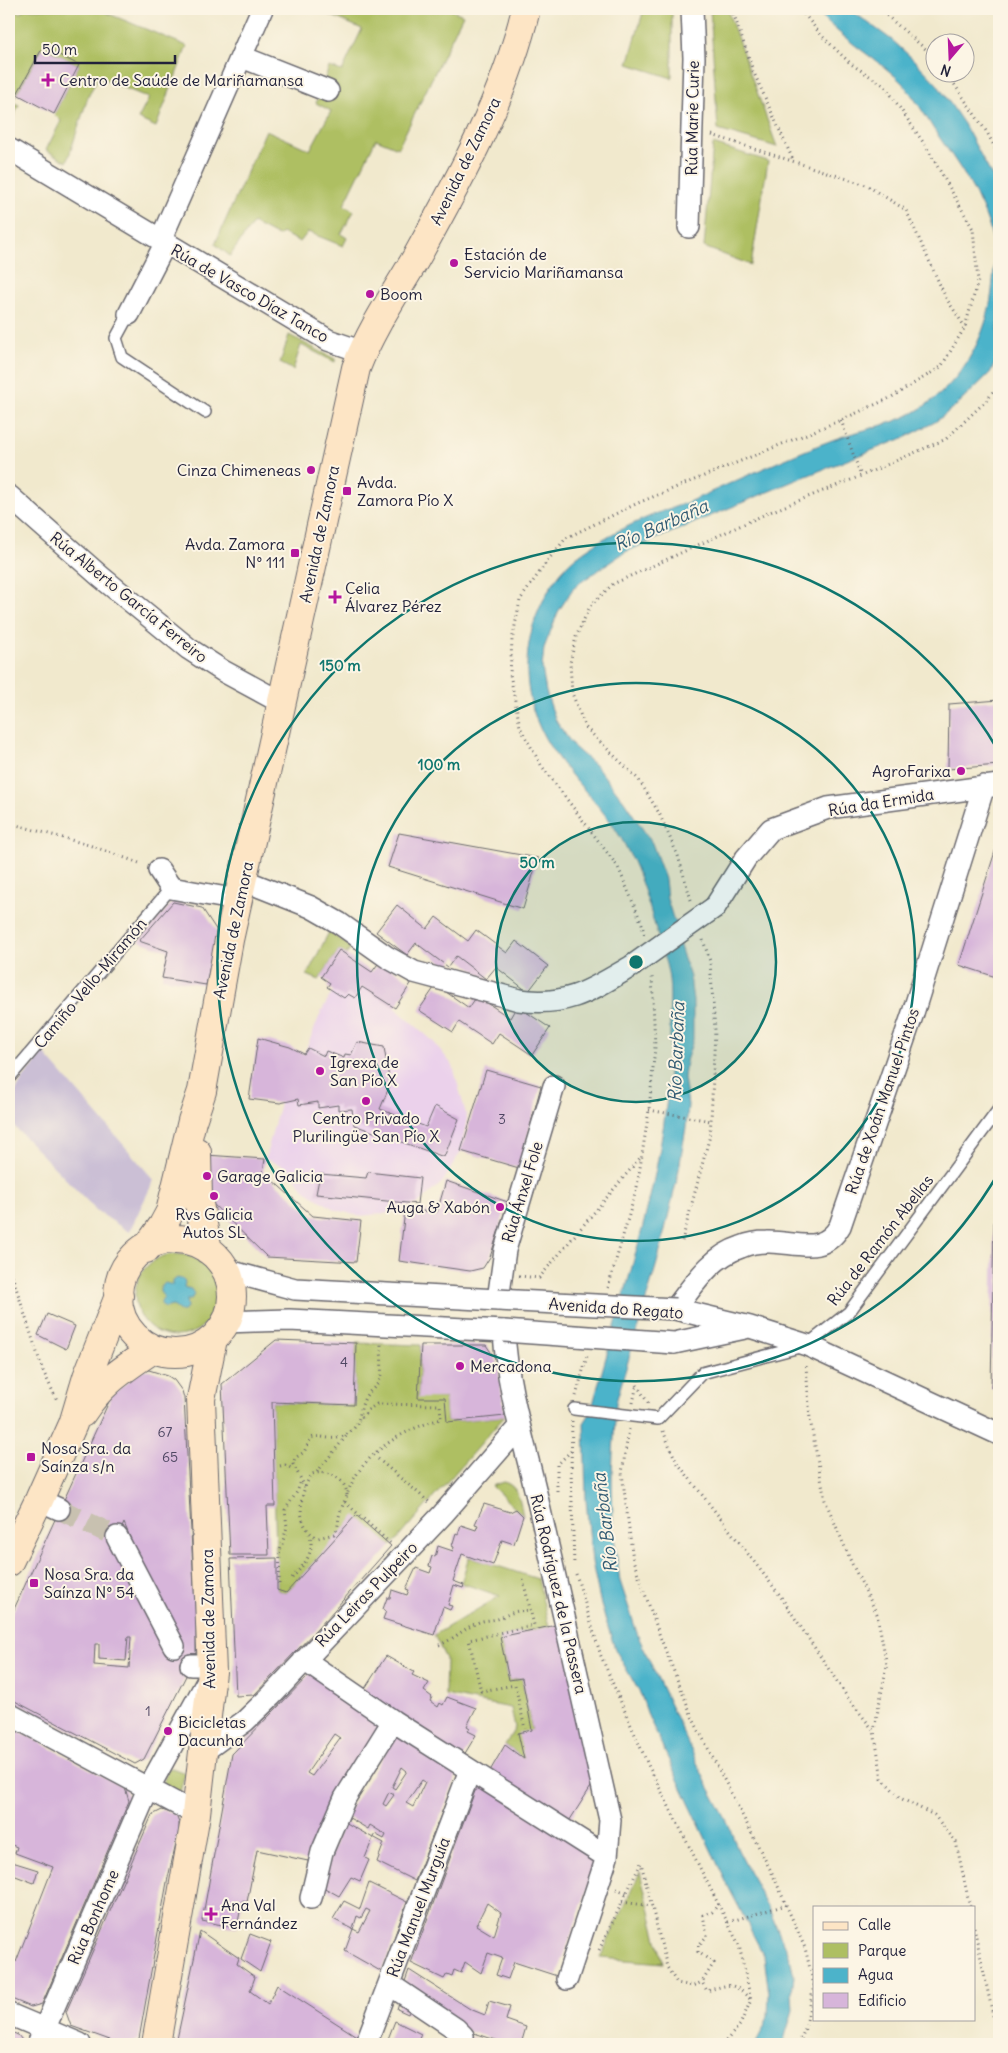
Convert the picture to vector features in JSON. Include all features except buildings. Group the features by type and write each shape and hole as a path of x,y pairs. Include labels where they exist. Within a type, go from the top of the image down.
{"street":[{"name":"Avenida de Zamora","path":"208,1250 196,1185 202,1091 229,940 350,393 363,352 429,234 495,104 511,60 526,9"},
{"name":"Rúa Marie Curie","path":"689,227 694,58 692,9"},
{"path":"163,241 242,57 258,10"},
{"path":"242,57 328,91"},
{"name":"Rúa de Vasco Díaz Tanco","path":"9,149 328,340 363,352"},
{"name":"Rúa de Vasco Díaz Tanco","path":"129,314 163,241"},
{"name":"Rúa Alberto García Ferreiro","path":"9,496 101,577 189,649 223,671 282,703"},
{"name":"Rúa da Ermida","path":"641,965 715,907 746,858 771,829 828,808 992,786"},
{"name":"Rúa de Xoán Manuel Pintos","path":"675,1310 703,1272 728,1253 741,1247 767,1242 802,1246 812,1245 829,1239 840,1226 992,786"},
{"path":"159,870 170,888 240,890 294,899 326,916 387,957 414,972 519,1000 554,1002 571,998 641,965"},
{"name":"Rúa Ánxel Fole","path":"498,1300 505,1250 554,1086"},
{"name":"Avenida de Zamora","path":"146,1249 170,1212 192,1121 202,1091"},
{"path":"9,1562 49,1505 66,1414 87,1378 119,1296 121,1278 125,1269 131,1261 146,1249 162,1241 172,1239 191,1241 208,1250 225,1270 231,1297 229,1312 219,1331 198,1349 163,1351 117,1372 95,1395 66,1414"},
{"name":"Avenida do Regato","path":"225,1270 295,1289 675,1310 750,1327"},
{"path":"119,1296 125,1324 137,1339 163,1351 201,1399"},
{"name":"Avenida do Regato","path":"219,1331 289,1320 504,1331 674,1343 750,1327"},
{"path":"750,1327 807,1345 999,1434"},
{"name":"Avenida de Zamora","path":"156,2044 196,1814 204,1751 205,1668 201,1399 219,1331"},
{"name":"Rúa Rodríguez de la Passera","path":"504,1331 505,1363 538,1499 610,1820 607,1857 567,1979"},
{"name":"Rúa Leiras Pulpeiro","path":"204,1751 258,1710 442,1514 519,1426"},
{"path":"117,1537 174,1646"},
{"path":"304,1660 393,1721 607,1857"},
{"name":"Rúa Bonhome","path":"41,2037 148,1789 205,1668"},
{"path":"9,1714 196,1814"},
{"path":"311,1898 322,1852 345,1798 393,1721"},
{"name":"Rúa Manuel Murguía","path":"366,2044 470,1770"},
{"path":"389,1984 456,2029 463,2036 460,2044"},
{"path":"9,2014 41,2037 80,2044"}],"lane":[{"name":"Rúa de Vasco Díaz Tanco","path":"129,314 116,338 122,357 205,412"},
{"name":"Camiño Vello-Miramón","path":"9,1078 170,888"},
{"name":"Rúa de Ramón Abellas","path":"658,1419 702,1373 807,1345 849,1312 999,1109"},
{"path":"574,1409 658,1419"}],"path":[{"path":"732,9 754,73 793,161"},
{"path":"645,940 642,924 618,867 541,765 520,727 510,674 512,641 520,600 566,538 638,503 890,398 941,367 965,327 978,280 973,229 927,148 885,86 851,64 822,36 800,9"},
{"path":"879,9 926,49"},
{"path":"953,82 988,134 999,156"},
{"path":"692,129 866,185 906,210 946,298 965,327"},
{"path":"692,904 678,856 659,813 639,780 585,726 572,693 570,663 576,637 590,606 613,584 770,512 861,476 946,439 988,399 999,383"},
{"path":"841,420 861,476"},
{"path":"9,823 89,845 159,870"},
{"path":"682,1242 707,1148 711,1121 715,1030 710,961 702,937"},
{"path":"605,1297 637,1187 649,1110 655,1047 641,965"},
{"path":"649,1110 711,1121"},
{"path":"501,1275 539,1278 642,1157"},
{"path":"9,1266 43,1371 66,1414"},
{"path":"359,1421 364,1399 370,1390 377,1385 380,1378 381,1324"},
{"path":"807,1345 806,1372 810,1419 825,1500 852,1564 877,1614 887,1665 874,1731 882,1778 900,1798 934,1815 956,1842 970,1906"},
{"path":"588,1354 579,1382 574,1409 571,1450 574,1566 601,1656 649,1766 739,1945 751,2000 740,2025 723,2044"},
{"path":"637,1384 626,1415 622,1473 633,1560 661,1639 693,1719 735,1798 786,1904 805,1948 813,1981"},
{"path":"292,1578 302,1567 310,1552 311,1542 309,1533 302,1518 302,1501 305,1487 312,1474 317,1472 372,1406 382,1403 440,1405 441,1419 423,1424 400,1435 381,1448 360,1470 347,1495 340,1514 340,1524 334,1534 318,1538 309,1533"},
{"path":"658,1419 676,1461 779,1594 848,1698 874,1731"},
{"path":"294,1469 295,1458 304,1452 310,1438 314,1436 333,1439 352,1430"},
{"path":"538,1499 557,1494 557,1465 571,1450"},
{"path":"378,1459 442,1514"},
{"path":"280,1466 285,1465 294,1469 299,1474 305,1487"},
{"path":"317,1472 325,1472 339,1479 346,1487 347,1495"},
{"path":"279,1584 280,1551 287,1527 285,1510 297,1492 301,1480"},
{"path":"345,1502 404,1555"},
{"path":"523,1580 534,1625 469,1640 481,1692 514,1685 524,1729"},
{"path":"439,1645 452,1640 467,1628 480,1621 500,1618 514,1611 531,1610"},
{"path":"574,1956 595,1958 641,1863 667,1967 677,1983 693,1986 702,1982 714,1963 698,1952 698,1946 707,1936 703,1915 712,1912 719,1904"},
{"path":"613,1888 627,1892"},
{"path":"622,1902 652,1906"},
{"path":"728,1922 786,1904"},
{"path":"976,1936 994,2020 997,2044"},
{"path":"702,1982 706,1991 726,1985 738,1986 751,2000"},
{"path":"799,2044 806,2026 813,1990"}],"shaded area":[{"name":"Centro Privado Plurilingüe San Pío X","path":"362,987 395,1008 433,1041 453,1066 467,1118 461,1151 443,1182 417,1204 389,1213 359,1216 334,1209 306,1191 286,1167 265,1159 280,1103 249,1099 258,1038 289,1046 304,1054 322,1010 333,991 344,998 348,994 355,998"},
{"path":"44,1053 154,1180 129,1232 97,1211 9,1121 9,1104 22,1080"}],"green space":[{"path":"9,9 22,13 24,9 97,9 187,46 156,127 138,119 149,98 98,77 88,97 67,162 46,150 61,121 54,114 79,65 43,47 12,102 19,105 9,127"},
{"path":"316,9 449,9 463,15 398,148 376,139 344,205 354,211 341,234 347,238 343,246 308,232 300,242 282,233 278,236 253,223 230,256 215,244 266,130 310,150 331,111 316,103 329,67 342,71 362,29"},
{"path":"644,9 672,9 672,78 628,64"},
{"path":"710,9 727,9 777,147 718,130"},
{"path":"713,144 768,161 751,265 704,247"},
{"path":"289,335 335,359 335,362 301,345 293,370 280,363"},
{"path":"329,932 351,947 346,955 339,950 319,980 307,975"},
{"path":"176,1254 192,1258 205,1266 213,1279 217,1295 213,1311 205,1324 192,1332 176,1336 160,1332 147,1324 139,1311 135,1295 139,1279 147,1266 160,1258"},
{"path":"356,1343 421,1345 418,1397 445,1398 447,1422 505,1416 391,1546 356,1516 286,1593 277,1590 272,1402 354,1405"},
{"path":"503,1482 516,1491 523,1516 492,1486"},
{"path":"469,1557 538,1579 549,1627 500,1637 509,1681 522,1678 532,1730 524,1759 505,1745 515,1728 511,1708 445,1695 446,1659 434,1635 500,1596 461,1583"},
{"path":"172,1768 185,1773 179,1796 160,1791 168,1769"},
{"path":"640,1872 663,1963 600,1958"}],"water":[{"name":"Río Barbaña","path":"814,9 849,9 892,40 914,60 926,73 926,82 935,82 937,84 964,124 999,189 998,358 990,373 956,406 935,422 906,437 796,480 625,552 572,590 558,612 544,648 542,668 546,692 556,721 574,747 597,767 624,801 652,843 665,879 667,899 673,918 676,921 678,940 690,977 693,1001 693,1040 686,1061 684,1078 688,1105 686,1127 678,1175 657,1263 616,1402 612,1472 613,1529 620,1581 638,1636 706,1782 727,1821 738,1850 771,1914 791,1962 794,1976 793,2010 783,2043 755,2044 768,2016 769,1994 764,1956 728,1886 649,1718 641,1695 615,1649 601,1605 592,1562 586,1500 584,1423 591,1412 644,1222 664,1125 669,1077 670,996 668,972 647,900 629,853 606,816 563,765 545,739 532,705 528,688 527,670 531,634 543,601 562,571 584,551 632,524 686,503 797,454 842,437 895,421 914,412 932,401 948,386 962,370 973,352 988,312 995,263 995,252 990,230 978,199 919,105 903,84"},
{"path":"177,1278 182,1279 185,1282 184,1287 191,1289 194,1294 191,1300 186,1300 187,1308 183,1311 172,1306 165,1308 161,1304 161,1301 165,1298 160,1292 160,1288 165,1283 173,1285 173,1281"}],"tunnel":[{"path":"59,1509 117,1537"}],"place":[{"name":"Centro de Saúde de Mariñamansa","path":"48,80"},
{"name":"Estación de Servicio Mariñamansa","path":"454,263"},
{"name":"Boom","path":"370,294"},
{"name":"Cinza Chimeneas","path":"311,470"},
{"name":"Avda. Zamora Pío X","path":"347,491"},
{"name":"Avda. Zamora Nº 111","path":"295,553"},
{"name":"Celia Álvarez Pérez","path":"335,597"},
{"name":"AgroFarixa","path":"961,771"},
{"name":"Igrexa de San Pío X","path":"320,1071"},
{"name":"Centro Privado Plurilingüe San Pío X","path":"366,1101"},
{"name":"Garage Galicia","path":"207,1176"},
{"name":"Rvs Galicia Autos SL","path":"214,1196"},
{"name":"Auga & Xabón","path":"500,1207"},
{"name":"Mercadona","path":"460,1366"},
{"name":"Nosa Sra. da Saínza s/n","path":"31,1457"},
{"name":"Nosa Sra. da Saínza Nº 54","path":"34,1583"},
{"name":"Bicicletas Dacunha","path":"168,1731"},
{"name":"Ana Val Fernández","path":"211,1914"}]}
